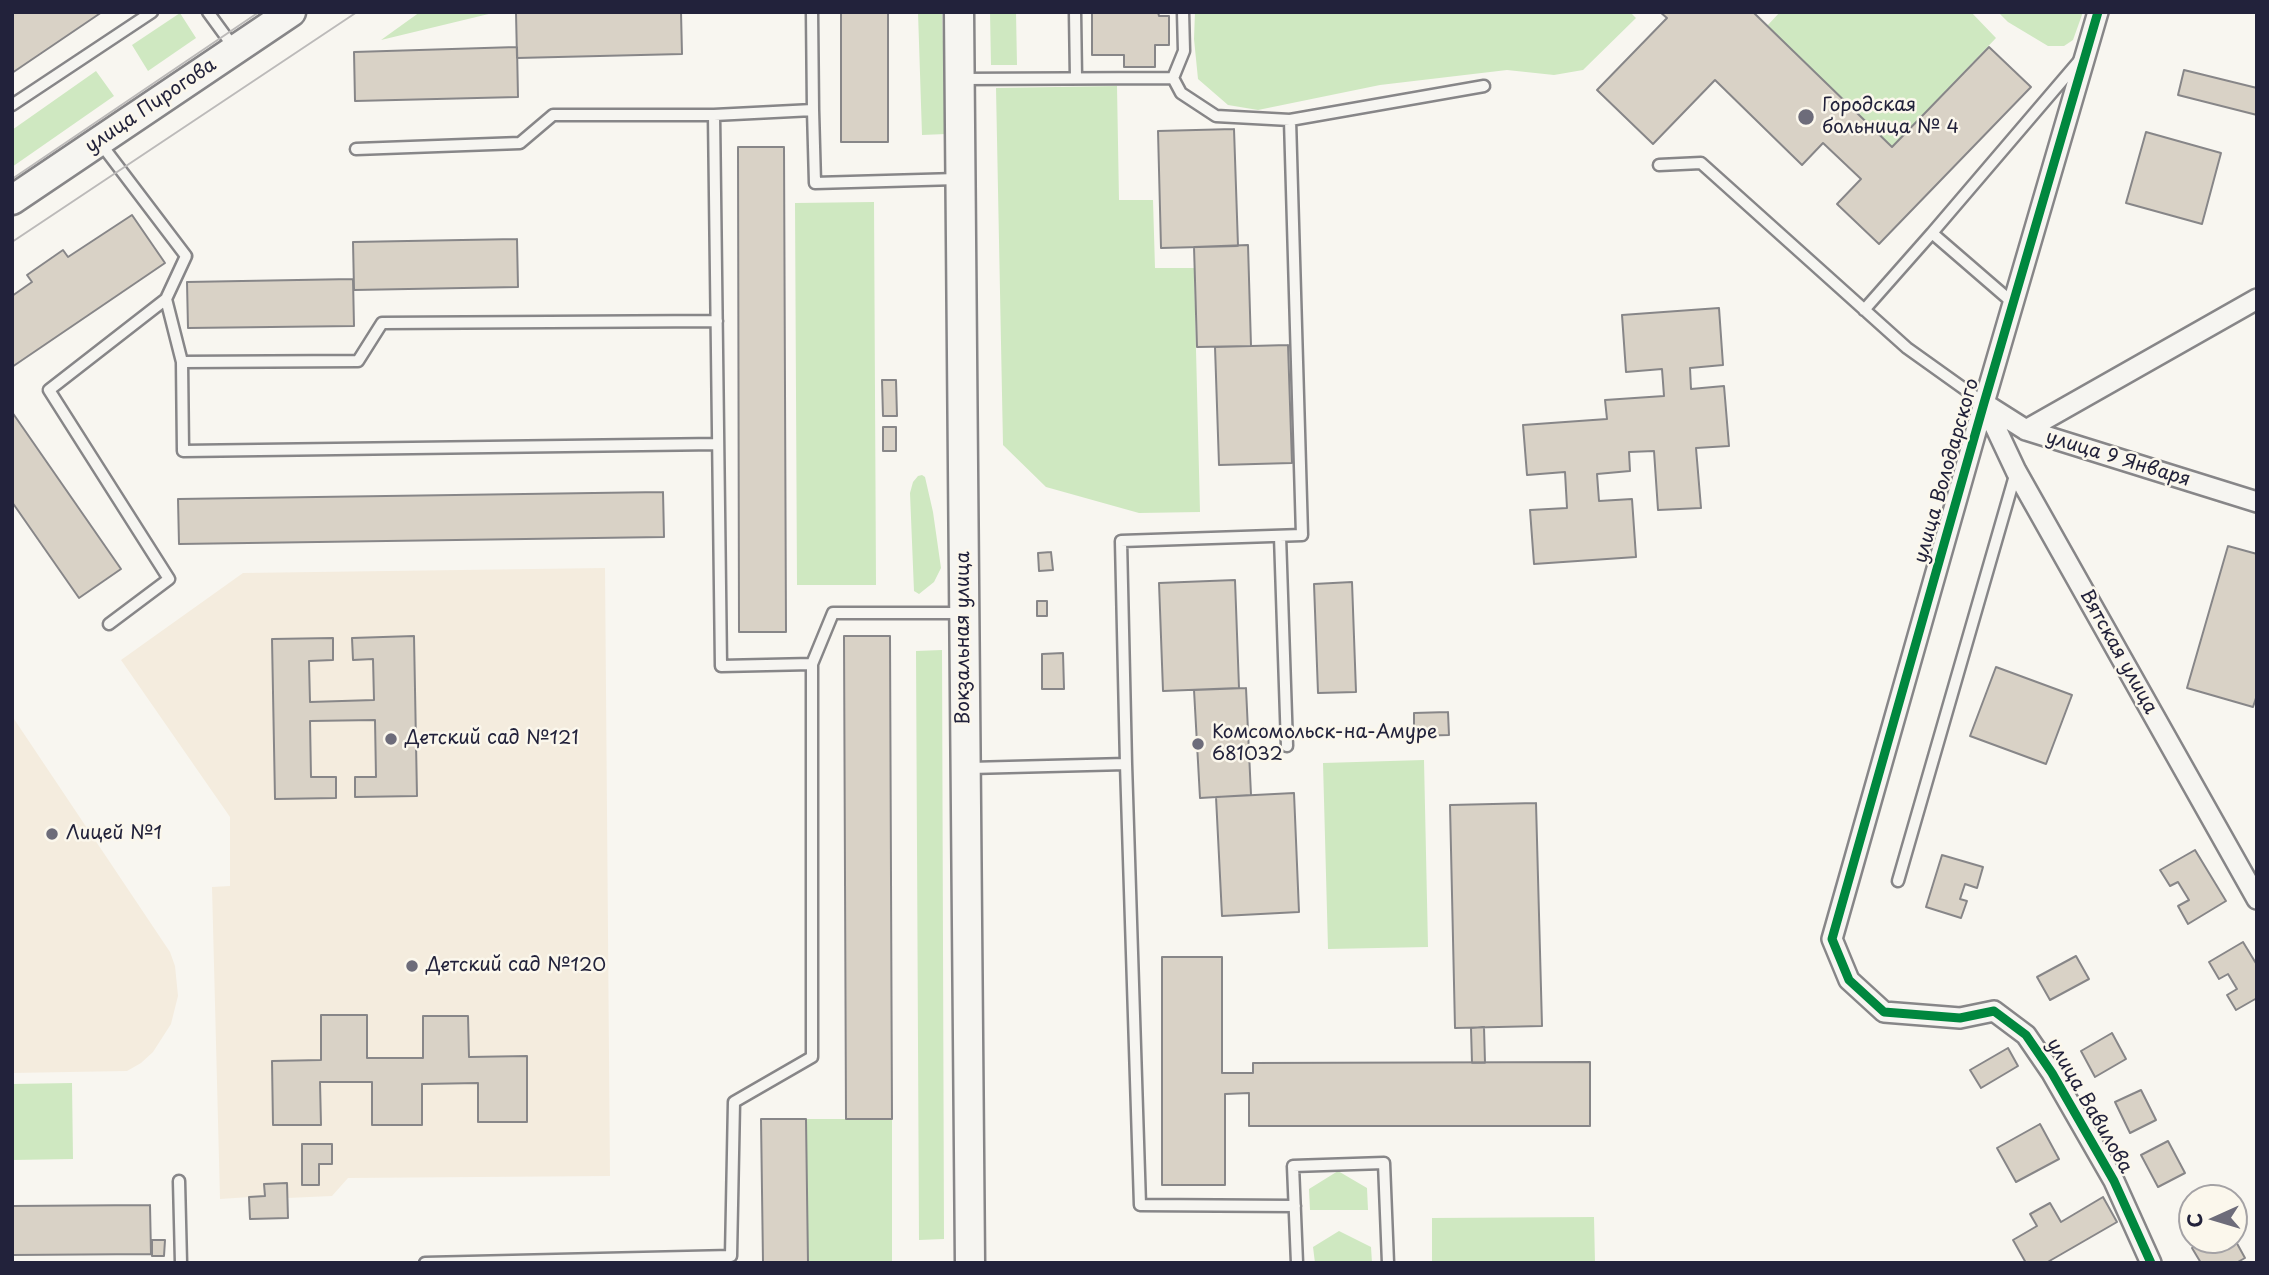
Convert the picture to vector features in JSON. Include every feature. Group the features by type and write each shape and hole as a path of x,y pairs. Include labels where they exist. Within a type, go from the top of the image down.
{"main road":[{"name":"улица Пирогова","path":"12,200 291,12"},
{"name":"Вокзальная улица","path":"959,12 970,1263"}],"street":[{"name":"улица Володарского","path":"1832,940 2098,12"},
{"path":"2026,430 2257,299"},
{"name":"улица 9 Января","path":"1984,403 2026,430 2257,502"},
{"name":"Вятская улица","path":"1984,403 2016,471 2257,899"},
{"name":"улица Вавилова","path":"1832,940 1849,980 1884,1012 1960,1018 1994,1011 2026,1035 2052,1073 2113,1181 2151,1263"}],"lane":[{"path":"12,105 152,12"},
{"path":"208,12 235,50"},
{"path":"812,12 815,184 961,179"},
{"path":"1075,12 1076,78"},
{"path":"1172,78 1184,51 1183,12"},
{"path":"1864,310 2086,53"},
{"path":"960,79 1172,78"},
{"path":"1172,78 1181,93 1216,116 1290,120 1484,86"},
{"path":"356,149 520,143 553,115 714,115 813,110"},
{"path":"714,115 721,666 812,664"},
{"path":"1290,120 1302,535 1121,541 1140,1205 1295,1206"},
{"path":"99,141 186,256 166,299 50,390 169,579 108,624"},
{"path":"1659,165 1701,163 1907,348 1984,403"},
{"path":"1932,233 2013,303"},
{"path":"166,299 181,362 183,451 718,444"},
{"path":"181,362 358,361 382,323 717,321"},
{"path":"1898,881 2016,471"},
{"path":"1280,536 1287,746"},
{"path":"425,1263 731,1256 734,1102 812,1057 812,664 833,613 964,613"},
{"path":"966,768 1126,764"},
{"path":"1297,1263 1293,1166 1384,1163 1388,1263"},
{"path":"180,1181 181,1263"}],"shaded area":[{"path":"605,568 610,1176 348,1178 332,1196 287,1198 287,1183 265,1184 265,1196 220,1199 212,887 230,886 230,817 121,660 243,573"},
{"name":"Лицей №1","path":"12,716 170,952 175,966 178,996 171,1024 153,1052 127,1071 12,1073"}],"green space":[{"path":"420,12 497,12 381,40"},
{"path":"918,12 942,12 946,134 922,135"},
{"path":"990,12 1016,12 1017,65 991,65"},
{"path":"1195,12 1630,12 1636,18 1583,70 1554,75 1507,70 1380,85 1258,110 1228,105 1198,79 1194,39"},
{"path":"1780,12 1971,12 1996,38 1892,147 1767,26"},
{"path":"1998,12 2083,12 2073,40 2064,46 2048,46 2008,22"},
{"path":"180,13 196,38 148,71 132,45"},
{"path":"96,71 114,96 12,167 12,130"},
{"path":"1117,86 1119,200 1153,200 1155,268 1194,268 1200,512 1139,513 1046,487 1003,445 996,88"},
{"path":"874,202 876,585 797,585 795,203"},
{"path":"922,475 925,477 933,512 941,568 934,582 919,594 914,591 910,493 913,482"},
{"path":"942,650 944,1239 919,1240 916,651"},
{"path":"1424,760 1428,947 1328,949 1323,763"},
{"path":"72,1083 73,1159 12,1160 12,1084"},
{"path":"806,1119 892,1119 892,1263 808,1263"},
{"path":"1338,1171 1367,1188 1368,1210 1310,1210 1309,1189"},
{"path":"1594,1217 1595,1263 1432,1263 1432,1218"},
{"path":"1339,1231 1371,1247 1372,1263 1315,1263 1313,1247"}],"building":[{"path":"12,12 102,12 12,73"},
{"path":"681,12 682,54 517,58 516,13"},
{"path":"841,12 888,12 888,142 841,142"},
{"path":"1092,12 1158,12 1159,16 1169,16 1169,45 1155,45 1155,67 1124,67 1124,55 1092,55"},
{"name":"Городская больница № 4","path":"1660,12 1753,12 1892,147 1989,47 2031,87 1879,244 1837,204 1861,179 1823,143 1802,165 1715,80 1653,144 1597,90 1667,18"},
{"path":"517,47 518,97 355,101 354,52"},
{"path":"2184,70 2257,88 2257,115 2178,95"},
{"path":"1234,129 1238,246 1161,248 1158,131"},
{"path":"2146,132 2221,153 2202,224 2126,203"},
{"path":"738,147 784,147 786,632 739,632"},
{"path":"132,215 165,263 12,367 12,296 32,282 27,275 63,250 68,257"},
{"path":"517,239 518,287 354,290 353,242"},
{"path":"1248,245 1251,346 1197,347 1194,247"},
{"path":"353,279 354,326 188,328 187,282"},
{"path":"1719,308 1723,365 1690,368 1691,389 1724,386 1729,446 1696,448 1701,508 1658,510 1654,451 1629,452 1630,471 1597,474 1599,501 1632,499 1636,557 1534,564 1530,510 1567,508 1565,472 1527,475 1523,425 1607,419 1605,400 1664,396 1662,369 1626,372 1622,315"},
{"path":"1288,345 1292,463 1219,465 1215,347"},
{"path":"882,380 896,380 897,416 883,416"},
{"path":"12,412 121,569 79,598 12,502"},
{"path":"883,427 896,427 896,451 883,451"},
{"path":"663,492 664,537 179,544 178,499"},
{"path":"2228,546 2257,554 2257,695 2253,707 2187,688"},
{"path":"1051,552 1053,570 1039,571 1038,553"},
{"path":"1235,580 1239,688 1163,691 1159,583"},
{"path":"1352,582 1356,692 1318,693 1314,584"},
{"path":"1037,601 1047,601 1047,616 1037,616"},
{"path":"414,636 417,796 355,797 355,777 376,777 375,720 310,721 311,777 336,777 336,798 275,799 272,639 333,638 333,660 309,661 310,702 374,700 373,659 353,660 352,638"},
{"path":"844,636 890,636 892,1119 846,1119"},
{"path":"1063,653 1064,689 1042,689 1042,654"},
{"path":"1996,667 2072,695 2046,764 1970,736"},
{"path":"1246,688 1251,795 1200,798 1194,690"},
{"path":"1448,712 1449,735 1414,736 1414,713"},
{"path":"1294,793 1299,912 1222,916 1216,797"},
{"path":"1536,803 1542,1026 1455,1028 1450,805"},
{"path":"2195,850 2226,901 2188,924 2178,906 2189,900 2178,882 2170,886 2160,870"},
{"path":"1942,855 1983,867 1977,888 1965,884 1960,899 1967,901 1961,918 1926,907"},
{"path":"2243,942 2257,965 2257,998 2236,1010 2227,995 2237,989 2228,974 2219,979 2209,962"},
{"path":"2076,956 2089,979 2050,1000 2037,977"},
{"path":"1162,957 1222,957 1222,1073 1253,1073 1253,1063 1590,1062 1590,1126 1249,1126 1249,1093 1225,1094 1225,1185 1162,1185"},
{"path":"321,1015 367,1015 367,1058 423,1058 423,1016 468,1016 469,1057 527,1056 527,1122 478,1122 478,1083 422,1084 422,1125 372,1125 372,1082 320,1082 321,1125 273,1125 272,1061 321,1060"},
{"path":"1484,1027 1485,1063 1472,1063 1471,1028"},
{"path":"2112,1033 2126,1059 2095,1077 2081,1051"},
{"path":"2008,1048 2018,1066 1981,1088 1970,1070"},
{"path":"2141,1090 2156,1120 2130,1133 2115,1102"},
{"path":"761,1119 806,1119 808,1263 763,1263"},
{"path":"2040,1124 2059,1159 2016,1182 1997,1148"},
{"path":"2168,1141 2185,1173 2158,1187 2141,1155"},
{"path":"302,1144 332,1144 332,1164 319,1164 319,1185 302,1185"},
{"path":"287,1183 288,1218 250,1219 249,1197 265,1196 264,1184"},
{"path":"2103,1197 2117,1222 2046,1263 2026,1263 2013,1240 2037,1226 2030,1214 2050,1203 2061,1222"},
{"path":"150,1205 151,1254 12,1255 12,1206"},
{"path":"152,1240 165,1240 164,1256 152,1256"},
{"path":"2196,1254 2243,1254 2245,1258 2236,1263 2201,1263"}],"tram line":[{"path":"12,179 259,12"},
{"path":"12,242 357,12"}],"cycle path":[{"path":"2098,12 1832,939 1849,980 1884,1012 1960,1018 1994,1011 2026,1035 2052,1073 2114,1181 2151,1263"}],"place":[{"name":"Городская больница № 4","path":"1806,117"},
{"name":"Детский сад №121","path":"391,739"},
{"name":"Комсомольск-на-Амуре 681032","path":"1198,744"},
{"name":"Лицей №1","path":"52,834"},
{"name":"Детский сад №120","path":"412,966"}]}
